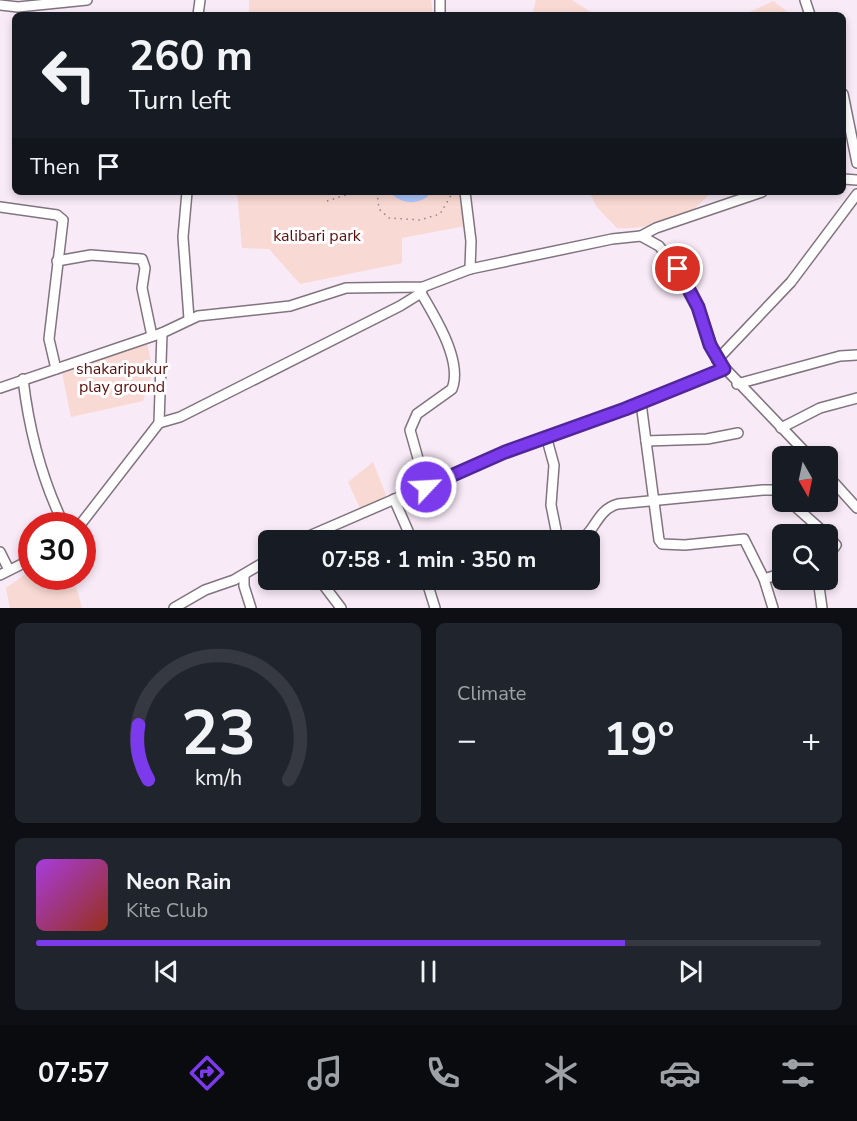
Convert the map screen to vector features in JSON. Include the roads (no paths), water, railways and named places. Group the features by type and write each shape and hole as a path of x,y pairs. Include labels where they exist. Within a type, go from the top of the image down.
{"street":[{"path":"0,5 18,7 87,0"},
{"path":"846,109 857,163"},
{"path":"717,360 790,282 857,194"},
{"path":"187,195 183,237 189,319"},
{"path":"465,195 471,241 470,269"},
{"path":"159,423 180,417 400,306 422,290 470,269 612,239 640,236 656,228 753,195"},
{"path":"0,207 61,216 64,224 57,261 50,339 56,369"},
{"path":"640,236 659,246 678,269 698,307 717,360 737,384 799,446"},
{"path":"57,261 91,255 142,259 146,268 142,288 152,336"},
{"path":"0,388 162,333 189,319 211,314 290,306 346,288 422,290"},
{"path":"422,290 439,323 455,376 452,389 417,414 410,430 426,487"},
{"path":"90,512 159,423 162,333"},
{"path":"737,384 840,356 857,355"},
{"path":"323,530 546,436 641,403 724,369"},
{"path":"23,379 33,442 45,483 58,512"},
{"path":"781,428 820,408 857,398"},
{"path":"641,403 657,534 662,544 685,545 744,539 764,579 773,608"},
{"path":"646,441 707,439 738,433"},
{"path":"546,436 554,465 551,505 556,530"},
{"path":"838,487 857,508"},
{"path":"591,530 602,511 609,506 654,499 772,490"},
{"path":"394,499 408,530"},
{"path":"801,512 815,524"},
{"path":"0,552 4,573 18,566"},
{"path":"174,608 205,590 244,575 258,566"},
{"path":"244,575 251,608"},
{"path":"764,579 772,576"},
{"path":"327,590 341,608"},
{"path":"429,590 435,608"},
{"path":"820,590 822,608"}],"water":[{"path":"429,195 417,202 405,201 394,196"}],"park label":[{"name":"kalibari park","path":"317,236"},
{"name":"shakaripukur play ground","path":"122,378"}]}
